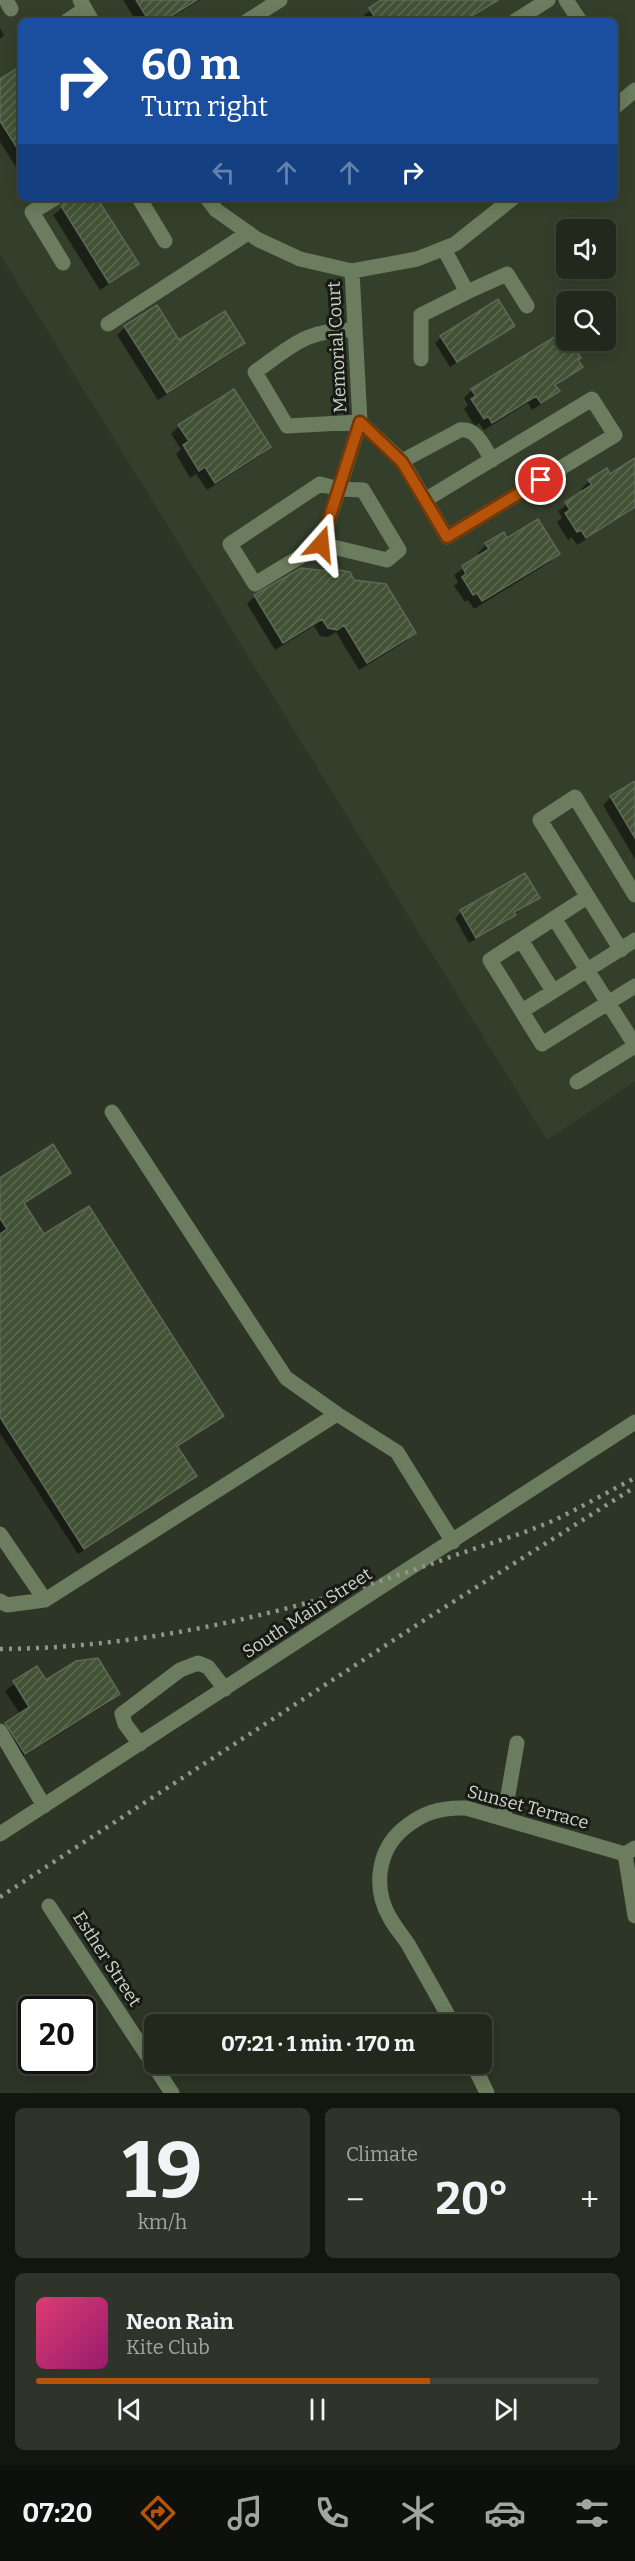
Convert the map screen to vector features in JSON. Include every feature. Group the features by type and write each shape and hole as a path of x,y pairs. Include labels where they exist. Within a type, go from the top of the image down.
{"street":[{"path":"252,18 280,0"},
{"path":"520,18 548,0"},
{"path":"566,0 578,18"},
{"path":"72,18 86,10"},
{"path":"618,104 635,90"},
{"path":"50,201 32,212 63,263"},
{"path":"141,201 165,241"},
{"path":"209,201 216,210 248,232 300,259 352,271 417,259 444,249 455,244 509,201"},
{"path":"108,324 248,232"},
{"path":"444,249 467,292"},
{"name":"Memorial Court","path":"352,271 360,422"},
{"path":"421,359 421,315 467,292 507,274 527,306"},
{"path":"355,330 329,330 302,339 255,372 287,426 360,422 402,462 447,537 615,435 592,399 425,500"},
{"path":"321,544 387,560 399,550 363,490 339,489 320,484 230,544 255,584 321,544 339,489 360,422"},
{"path":"402,462 460,430 468,429 475,433 492,460"},
{"path":"621,950 540,820 575,798 635,894"},
{"path":"588,897 490,960 542,1044 635,986"},
{"path":"555,918 635,1045 577,1082"},
{"path":"521,940 553,991"},
{"path":"522,1011 635,940"},
{"path":"112,1112 286,1378 397,1452 453,1542"},
{"path":"0,1601 7,1605 45,1600 337,1414"},
{"name":"South Main Street","path":"0,1834 635,1422"},
{"path":"0,1534 45,1600"},
{"path":"140,1744 125,1724 122,1714 180,1670 198,1662 208,1667 225,1689"},
{"path":"0,1731 44,1806"},
{"path":"504,1818 517,1743"},
{"name":"Sunset Terrace","path":"447,2014 403,1936 389,1917 381,1892 378,1872 397,1834 415,1819 448,1808 466,1808 630,1851"},
{"path":"630,1851 635,1916"},
{"name":"Esther Street","path":"50,1906 172,2093"},
{"path":"478,2074 487,2093"}],"shaded area":[{"path":"0,0 635,0 635,1081 547,1140 0,254"}],"building":[{"path":"136,0 197,0 168,18 147,18"},
{"path":"381,0 498,0 469,18 375,18 369,8"},
{"path":"18,68 18,149 0,121 0,79"},
{"path":"67,201 99,201 139,264 109,283 61,206"},
{"path":"498,299 515,326 457,362 440,336"},
{"path":"157,305 179,340 225,311 245,343 167,393 124,326"},
{"path":"556,336 556,351 577,351 581,358 578,360 583,367 555,385 560,391 541,403 536,396 492,423 488,416 484,419 471,399 476,396 471,389"},
{"path":"234,389 271,447 215,483 205,467 199,471 183,445 189,441 178,425"},
{"path":"635,458 635,507 586,538 581,530 577,532 565,513 570,510 565,502 592,485 588,480 607,468 610,474"},
{"path":"538,519 560,554 482,601 477,593 473,595 462,577 466,574 462,566 489,549 485,543 504,532 507,538"},
{"path":"301,568 350,572 354,580 386,584 416,633 367,663 344,625 337,630 328,628 322,619 283,643 254,595"},
{"path":"635,781 635,838 610,796"},
{"path":"525,873 540,898 514,912 516,915 476,938 460,910"},
{"path":"53,1144 71,1173 24,1203 44,1234 89,1206 224,1416 177,1446 197,1476 84,1549 0,1417 0,1234 7,1229 0,1218 0,1178"},
{"path":"98,1658 120,1694 25,1754 5,1723 29,1707 13,1681 37,1666 46,1680 76,1661"}],"railway":[{"path":"0,1649 58,1647 174,1633 289,1608 401,1574 527,1531 561,1517 635,1478"},
{"path":"0,1897 426,1619 635,1487"}],"route":[{"path":"321,544 360,422 402,462 447,537 541,480"}]}
